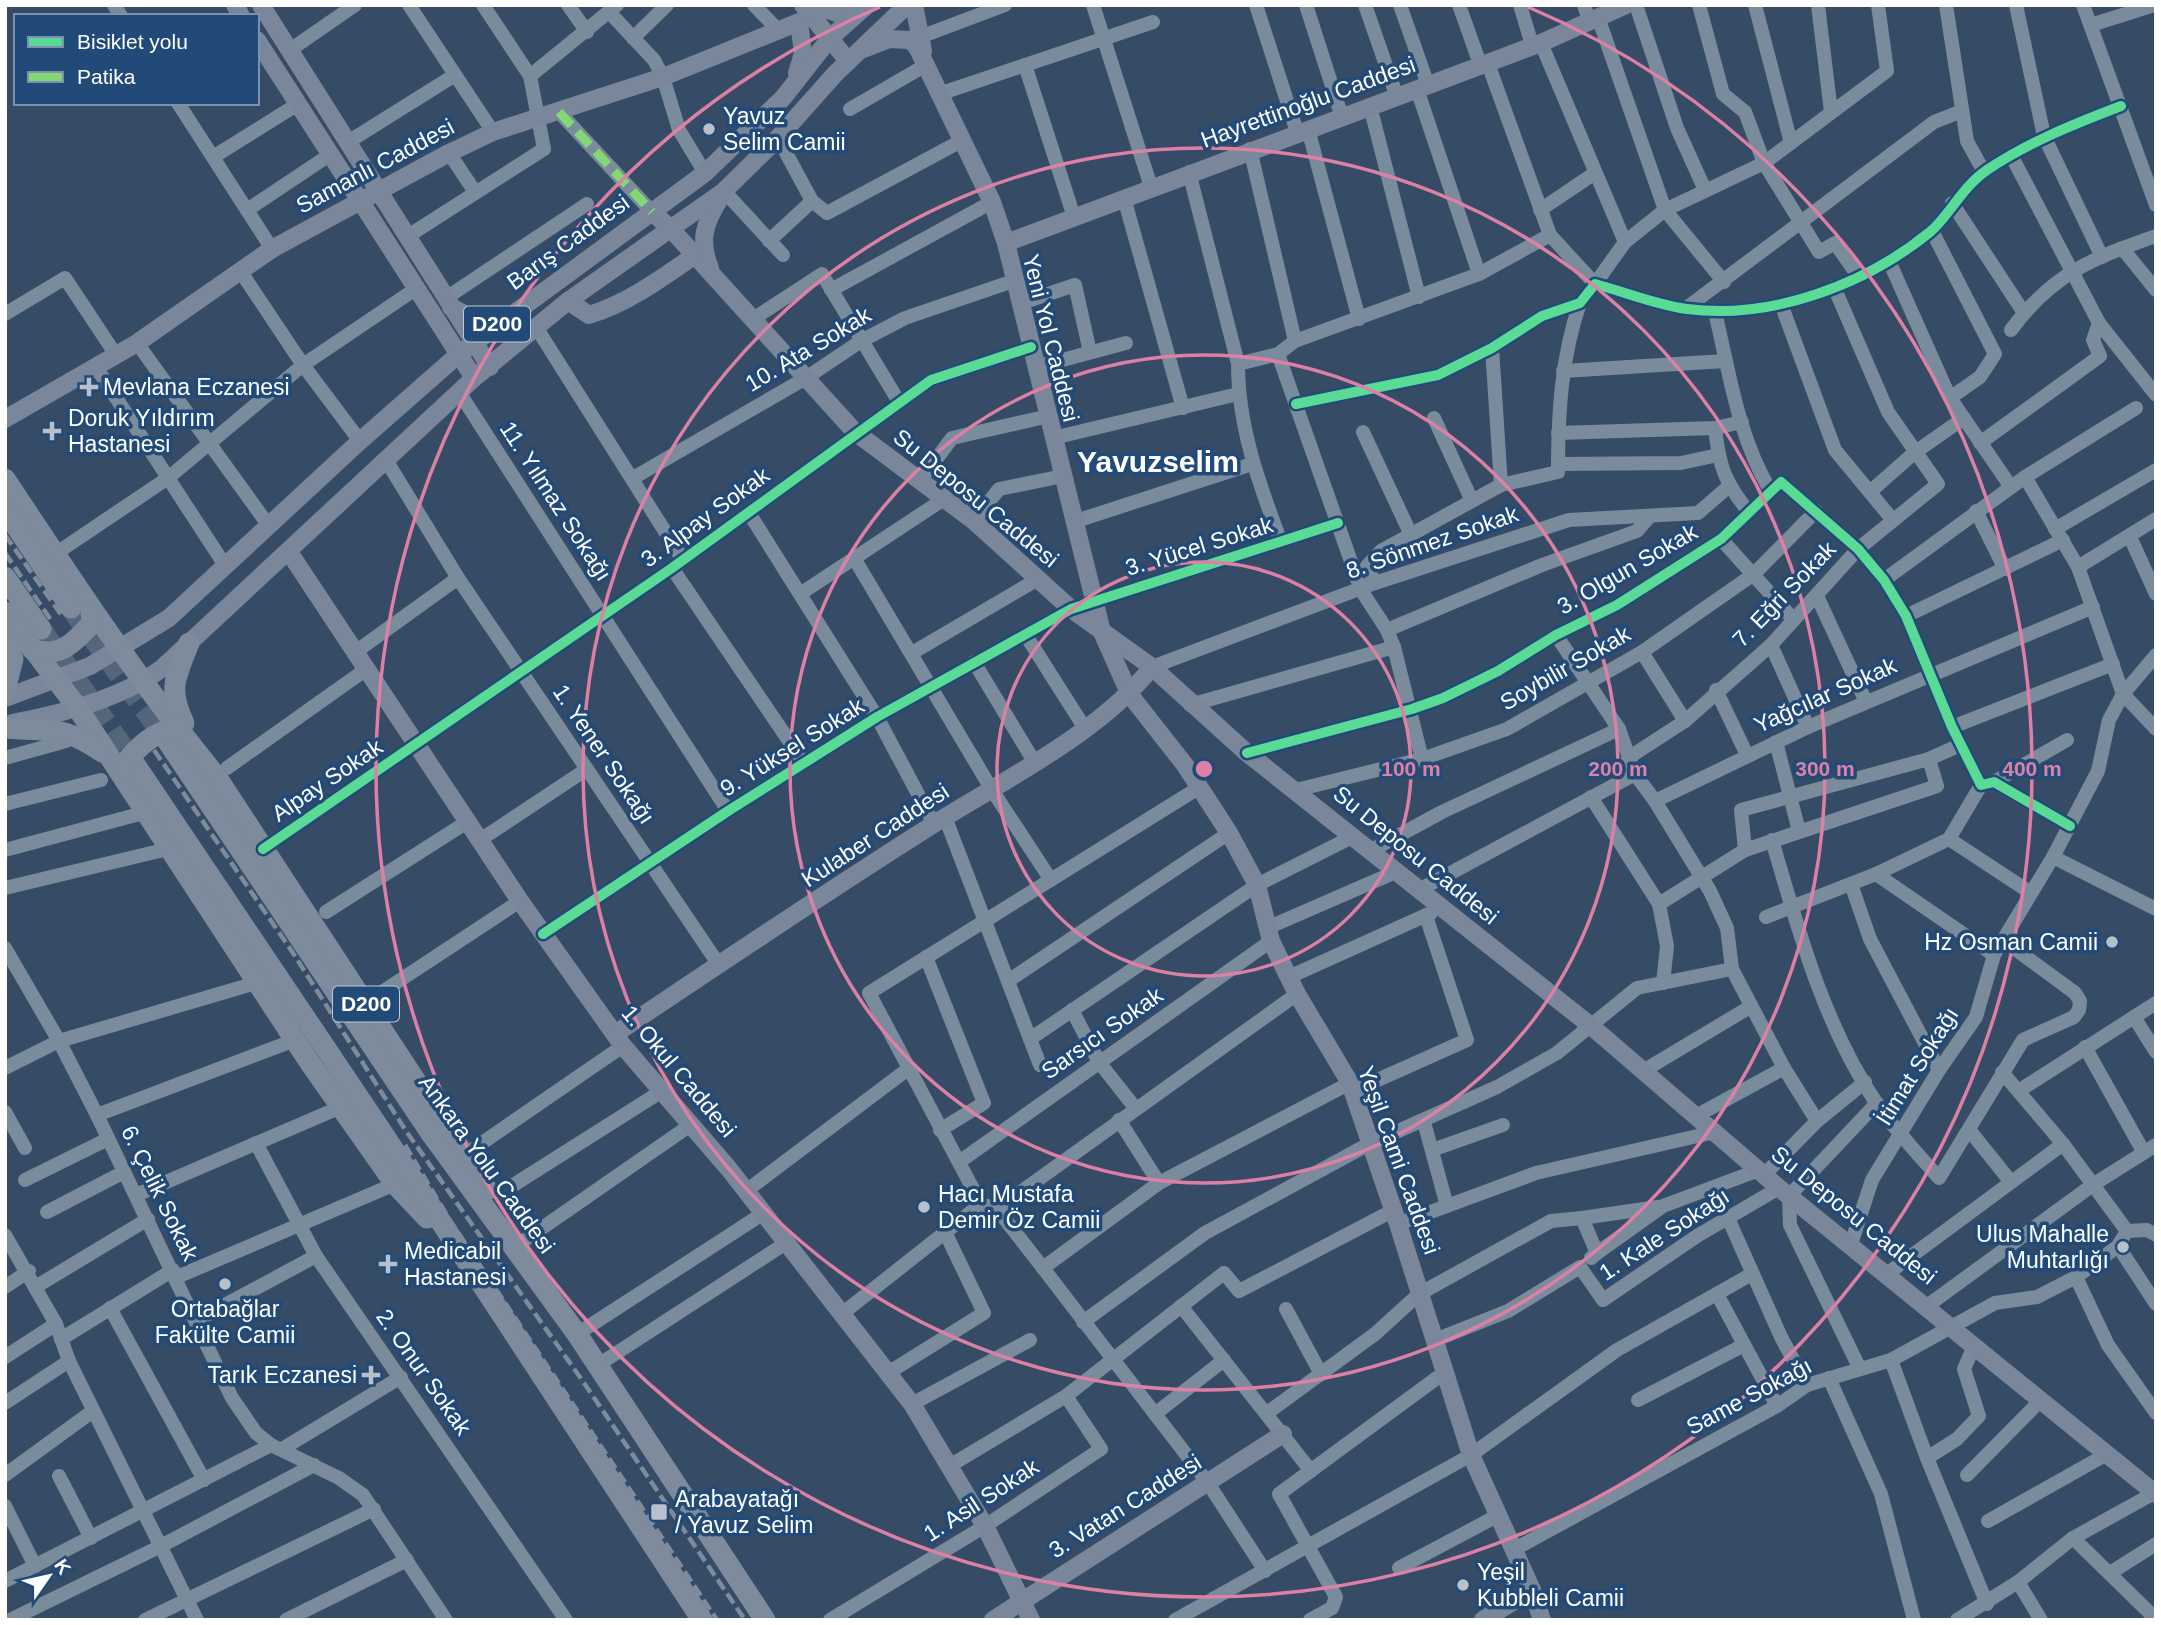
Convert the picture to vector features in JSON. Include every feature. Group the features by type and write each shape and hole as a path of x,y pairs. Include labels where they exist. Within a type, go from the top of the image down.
{"highway":[{"name":"D200","path":"5,479 55,554 81,609"},
{"name":"D200","path":"5,510 81,609 122,649 145,682 171,733 221,771"},
{"path":"5,577 41,629"},
{"path":"32,649 47,654 62,649 92,623 81,609"},
{"path":"5,612 77,707 112,759"},
{"path":"5,633 13,659 5,690"},
{"name":"D200","path":"188,643 174,685 174,702 221,771 263,849 466,1154 519,1244 578,1334"},
{"path":"5,726 59,729 77,735 129,770"},
{"path":"171,733 157,734 124,764 147,811 256,983 395,1184 466,1259"},
{"name":"Ankara Yolu Caddesi","path":"171,733 430,1132 578,1334 765,1620"},
{"name":"D200","path":"129,770 466,1259 702,1620"}],"main road":[{"path":"261,5 448,303 474,378"},
{"path":"792,5 830,38 848,61"},
{"path":"813,5 840,14 860,5"},
{"name":"D200","path":"830,38 867,5"},
{"name":"D200","path":"848,61 907,5"},
{"name":"Yeni Yol Caddesi","path":"914,5 914,38 992,202 1006,243 1102,632"},
{"name":"Hayrettinoğlu Caddesi","path":"1006,243 1189,172 1537,44 1626,5"},
{"path":"801,14 817,53 835,75"},
{"path":"783,98 802,64 801,14"},
{"name":"Samanlı Caddesi","path":"5,419 136,343 272,248 449,153 493,132 663,77 780,32 801,14"},
{"name":"Barış Caddesi","path":"5,698 56,680 122,649 169,618 419,387 512,312 705,173 783,98 830,38"},
{"path":"863,49 889,39 914,38"},
{"path":"259,43 435,318 466,349 490,367"},
{"name":"Barış Caddesi","path":"145,682 289,552 474,378 568,300 724,191 778,138 848,61"},
{"path":"712,275 702,243 703,231 724,191"},
{"name":"Su Deposu Caddesi","path":"652,212 671,229 855,432 974,521 1072,609 1152,667 1247,753 1398,871 1419,890 1433,911 1591,1026 1784,1192 2155,1493"},
{"path":"568,300 589,315 603,311 648,287 695,256"},
{"path":"448,303 480,322 512,312"},
{"path":"419,387 439,359 442,345 435,318"},
{"name":"1. Okul Caddesi","path":"289,552 415,746 619,1040 764,1213 912,1404 951,1465 985,1526 1031,1620"},
{"name":"Yeşil Cami Caddesi","path":"1102,632 1130,695 1200,787 1229,832 1257,885 1270,934 1297,994 1351,1087 1396,1217 1471,1455 1532,1590 1542,1620"},
{"name":"Kulaber Caddesi","path":"619,1040 719,965 940,821 1035,763 1130,695 1152,667"},
{"path":"5,726 77,707 145,682"},
{"name":"3. Vatan Caddesi","path":"993,1620 1021,1599 1283,1434"},
{"path":"1483,1620 1532,1590"}],"street":[{"path":"409,5 493,132"},
{"path":"408,236 544,149 530,76 483,5"},
{"path":"568,5 587,32"},
{"path":"633,38 667,5"},
{"path":"754,5 780,32"},
{"path":"914,38 1005,5"},
{"path":"1093,5 1151,187"},
{"path":"1256,5 1303,130 1360,319"},
{"path":"1306,5 1342,117"},
{"path":"1365,5 1397,97"},
{"path":"1400,5 1479,274"},
{"path":"1459,5 1550,235 1595,284 1685,309 1746,311 1781,304 1834,287 1858,276 1889,261 1932,230 1952,203 1984,172 2044,136 2121,106"},
{"path":"1520,5 1625,242"},
{"path":"1584,5 1594,21 1665,210 1724,282"},
{"path":"1636,5 1677,128 1706,190"},
{"path":"1699,5 1723,94 1745,112 1764,163 1819,252 1835,243 1858,276"},
{"path":"1755,5 1791,143"},
{"path":"1818,5 1831,112"},
{"path":"1558,468 1563,371 1569,334 1580,303 1625,242 1665,210 1764,163 1887,71 1878,5"},
{"path":"1946,5 1967,141 1984,172"},
{"path":"2015,5 2044,136 2102,257"},
{"path":"2083,5 2156,205"},
{"path":"2091,25 2154,5"},
{"path":"290,50 354,6"},
{"path":"530,76 613,9 633,38 654,60 663,77 678,130 705,173"},
{"path":"939,94 1104,41 1153,22"},
{"path":"850,109 926,65"},
{"path":"1025,65 1074,217"},
{"path":"348,142 455,75"},
{"path":"213,157 298,104"},
{"path":"179,105 272,248"},
{"path":"1370,106 1419,297"},
{"path":"1685,309 1934,122 1962,111"},
{"path":"559,112 652,212"},
{"path":"778,138 812,201 827,213 963,140"},
{"path":"1251,149 1295,341"},
{"path":"449,153 474,192"},
{"path":"247,210 331,154"},
{"path":"2011,155 2099,323 2156,395"},
{"path":"1189,172 1238,364 1238,394 1252,464 1280,542"},
{"path":"1540,210 1595,173"},
{"path":"724,191 783,255"},
{"path":"1124,198 1182,408"},
{"path":"769,241 812,201"},
{"path":"831,290 992,202"},
{"path":"1952,203 2024,313"},
{"path":"448,303 587,205"},
{"path":"1932,230 1995,354 1980,377 1950,398"},
{"path":"1238,364 1278,354 1295,341 1479,274 1550,235"},
{"path":"2011,330 2024,313 2072,269 2156,236"},
{"path":"2122,248 2156,290"},
{"path":"1889,261 1950,398 2011,486"},
{"path":"241,272 303,365 360,441"},
{"path":"752,319 822,274 899,402"},
{"path":"5,314 65,278 116,355"},
{"name":"10. Ata Sokak","path":"633,478 806,378 860,341 905,318 1016,280"},
{"path":"1021,303 1075,285 1090,352"},
{"path":"1834,287 1888,412 1914,453"},
{"path":"55,554 167,478 303,365 417,288"},
{"path":"1296,404 1438,375 1492,348 1542,316 1580,303"},
{"path":"1781,304 1835,450 1892,519"},
{"path":"1714,312 1755,465 1770,490 1781,482 1858,549 1884,580 1906,616 1928,675 1960,745 1988,783 2070,826"},
{"path":"1980,443 2101,356 2093,340 2099,323"},
{"path":"536,327 633,478 678,564 804,763"},
{"path":"136,343 269,526"},
{"path":"1037,367 1126,343"},
{"name":"3. Alpay Sokak","path":"415,746 602,614 678,564 855,432 931,380 1031,347"},
{"path":"1492,348 1501,485"},
{"path":"1278,354 1361,590 1387,630 1394,647 1412,709 1422,759"},
{"path":"1563,371 1726,361"},
{"path":"96,367 226,567"},
{"name":"11. Yılmaz Sokağı","path":"459,392 728,811"},
{"path":"1053,438 1238,394"},
{"path":"1884,580 2011,486 2136,408"},
{"path":"920,481 952,439 1049,416"},
{"path":"1434,418 1472,501"},
{"path":"1871,491 1914,453 1964,418"},
{"path":"1558,433 1715,428 1742,422"},
{"path":"1715,428 1718,455 1728,487 1749,512"},
{"path":"1363,432 1411,535"},
{"name":"7. Eğri Sokak","path":"1628,758 1685,721 1716,690 1771,645 1858,549 1938,484 1914,453"},
{"path":"1375,583 1367,566 1381,551 1501,485 1558,468 1681,463 1718,455"},
{"name":"1. Yener Sokağı","path":"386,460 458,578 719,965"},
{"path":"1076,521 1252,464"},
{"path":"1906,616 2005,569 2156,470"},
{"path":"974,521 999,489 1063,476"},
{"path":"2025,477 2078,567 2123,694 2153,721"},
{"name":"8. Sönmez Sokak","path":"1152,667 1375,583 1569,520 1698,513 1728,487"},
{"name":"3. Olgun Sokak","path":"1247,753 1412,709 1443,698 1498,671 1556,635 1617,605 1721,539 1770,490"},
{"path":"800,594 944,499"},
{"name":"Soybilir Sokak","path":"1297,790 1422,759 1507,729 1642,652 1754,574 1816,511"},
{"path":"1976,511 2005,569"},
{"path":"749,513 940,821 986,921 1040,1065"},
{"path":"1387,630 1542,565 1637,531 1650,516"},
{"path":"2078,567 2156,519"},
{"name":"3. Yücel Sokak","path":"1072,609 1338,523"},
{"path":"2130,537 2156,594"},
{"path":"1721,539 1794,620"},
{"path":"854,558 992,790 1051,880"},
{"path":"354,653 458,578"},
{"path":"912,653 1038,579"},
{"path":"1817,596 1866,702"},
{"name":"Yağcılar Sokak","path":"1656,801 1808,727 2093,607"},
{"name":"9. Yüksel Sokak","path":"543,934 728,811 877,717 1072,609"},
{"path":"1025,634 1084,727"},
{"path":"1556,635 1619,729 1635,774 1656,801 1701,876 1727,928 1732,969 1784,1068 1817,1121"},
{"path":"1771,645 1808,727"},
{"path":"1191,705 1394,647"},
{"path":"1642,652 1685,721"},
{"name":"İtimat Sokağı","path":"1851,1244 1872,1180 1902,1135 1939,1070 1976,1017 1994,954 2053,857 2098,771 2109,720 2123,694 2156,655"},
{"path":"974,662 1035,763"},
{"path":"1952,727 2113,664"},
{"path":"221,771 365,670"},
{"path":"1716,690 1746,755"},
{"path":"1371,850 1442,812 1619,729"},
{"path":"1766,917 1876,874 1948,839 1988,783 2067,740"},
{"path":"5,758 66,741"},
{"path":"1776,742 1799,831"},
{"path":"1745,850 1741,810 1929,760 1960,745"},
{"name":"Alpay Sokak","path":"263,849 415,746"},
{"path":"1659,904 1745,850 1937,786 1929,760"},
{"path":"480,840 587,769"},
{"path":"1419,890 1635,774"},
{"path":"5,804 101,780"},
{"path":"1200,787 869,993 981,1204 997,1209 1043,1268 1208,1483 1265,1571"},
{"path":"1591,797 1659,904 1667,946 1664,983"},
{"path":"5,850 147,811"},
{"path":"326,912 467,822"},
{"path":"1008,981 1229,832"},
{"path":"1030,1038 1257,885 1354,836"},
{"path":"1948,839 2031,893"},
{"path":"1772,840 1792,908 1839,1037 1877,1103 1939,1178 2024,1040 2074,1017 2079,1010 2080,1001 2076,993 2003,940"},
{"path":"5,888 172,848"},
{"path":"2053,857 2156,909"},
{"name":"Sarsıcı Sokak","path":"959,1162 1099,1062 1270,934 1398,871"},
{"path":"1876,874 1994,954"},
{"path":"1851,884 1870,939 1939,1070"},
{"path":"382,992 520,901"},
{"path":"1043,1268 1159,1183 1351,1087 1467,1040 1433,911 1289,977"},
{"name":"6. Çelik Sokak","path":"5,948 59,1041 97,1115 232,1398 256,1433 277,1447 339,1478 363,1496 446,1620"},
{"path":"926,957 984,1103 940,1130"},
{"path":"1083,1322 1205,1233 1369,1144 1424,1122 1497,1087 1545,1060 1637,988 1732,969"},
{"path":"5,1068 59,1041 256,983"},
{"path":"997,1209 1297,994"},
{"path":"2020,1090 2156,1003"},
{"path":"1643,1070 1750,1007"},
{"path":"1072,1010 1099,1062 1136,1109"},
{"path":"2134,1017 2156,1052"},
{"path":"466,1154 619,1040"},
{"path":"97,1115 295,1041"},
{"path":"1927,1306 2094,1184 2149,1148 2085,1047"},
{"path":"1696,1116 1784,1068"},
{"path":"746,1191 908,1069"},
{"path":"2003,1072 2063,1144 2127,1231 2147,1230 2156,1235"},
{"path":"1267,1413 1375,1334 1419,1294 1551,1221 1663,1206 1761,1172 1865,1082"},
{"path":"515,1184 662,1091"},
{"name":"1. Kale Sokağı","path":"1435,1340 1507,1311 1580,1267 1603,1300 1728,1218 1784,1192 1877,1103"},
{"path":"136,1195 341,1107"},
{"path":"5,1112 25,1147"},
{"path":"1119,1120 1159,1183"},
{"path":"1424,1122 1447,1206"},
{"path":"519,1244 692,1124"},
{"path":"1432,1150 1503,1125"},
{"path":"1970,1131 2011,1182"},
{"path":"951,1465 1066,1396 1224,1273 1239,1291 1396,1217 1447,1206 1536,1173 1714,1132"},
{"path":"25,1180 108,1139"},
{"name":"2. Onur Sokak","path":"256,1143 316,1256 565,1620"},
{"path":"1886,1274 2063,1144"},
{"path":"47,1212 124,1172"},
{"path":"61,1339 110,1308 175,1274 395,1184"},
{"path":"1784,1192 1790,1225 1860,1367"},
{"path":"843,1313 981,1204"},
{"path":"1580,1267 1663,1206"},
{"path":"578,1334 764,1213"},
{"path":"1582,1218 1597,1253"},
{"path":"1728,1218 1752,1274 1807,1385"},
{"path":"37,1286 148,1220"},
{"name":"Same Sokağı","path":"1513,1550 1777,1406 1807,1385 1860,1367 1891,1360 1995,1303 2037,1297 2076,1277 2118,1245 2127,1231"},
{"path":"888,1373 984,1313 945,1232"},
{"path":"5,1235 29,1272 56,1324 69,1362 197,1620"},
{"path":"598,1365 786,1243"},
{"path":"2118,1245 2156,1304"},
{"path":"197,1320 316,1256"},
{"path":"5,1287 29,1272"},
{"path":"1175,1620 1471,1455 1617,1350 1752,1274"},
{"path":"2076,1277 2108,1345 2155,1409"},
{"path":"1717,1294 1777,1406"},
{"path":"1181,1306 1311,1471"},
{"path":"110,1308 204,1480"},
{"path":"1286,1309 1321,1374"},
{"path":"5,1357 56,1324"},
{"path":"912,1404 1030,1340"},
{"path":"1638,1400 1744,1345"},
{"path":"1927,1458 1957,1439 1979,1416 1964,1369 1974,1346"},
{"path":"1155,1413 1224,1360"},
{"path":"1891,1360 1927,1458 1987,1604"},
{"path":"5,1403 69,1362"},
{"path":"1310,1620 1332,1608 1336,1597 1279,1494 1445,1371"},
{"path":"5,1581 204,1480 277,1447 401,1377"},
{"path":"1829,1378 1881,1494 1914,1620"},
{"name":"1. Asil Sokak","path":"830,1620 985,1526 1101,1449 1066,1396"},
{"path":"1967,1475 2040,1400"},
{"path":"5,1475 93,1411"},
{"path":"1989,1521 2107,1454"},
{"path":"10,1620 159,1547 314,1465"},
{"path":"59,1476 91,1538"},
{"path":"1957,1620 1987,1604 2073,1538 2155,1493"},
{"path":"5,1506 35,1566"},
{"path":"145,1620 374,1509"},
{"path":"1399,1568 1497,1516"},
{"path":"2073,1538 2156,1619"},
{"path":"2110,1573 2156,1544"},
{"path":"286,1620 407,1560"},
{"path":"2018,1582 2041,1620"}],"tunnel":[{"path":"71,608 166,739"},
{"path":"41,629 134,763"}],"railway":[{"path":"5,535 62,616"},
{"path":"5,553 53,623"},
{"path":"154,750 293,953 406,1131 582,1380 745,1620"},
{"path":"405,1145 451,1222 717,1620"}],"marked path":[{"path":"559,112 652,212"}],"cycle path":[{"path":"1296,404 1438,375 1492,348 1542,316 1580,303 1595,284 1676,307 1719,311 1751,309 1816,295 1847,283 1904,251 1930,232 1978,177 2003,160 2052,134 2121,106"},
{"path":"263,849 672,568 931,380 1031,347"},
{"path":"1247,753 1412,709 1443,698 1498,671 1556,635 1617,605 1721,539 1781,482 1858,549 1884,580 1906,616 1952,727 1981,785 1994,782 2070,826"},
{"path":"543,934 728,811 877,717 1071,609 1338,523"}],"place":[{"name":"Yavuz Selim Camii","path":"709,129"},
{"name":"Mevlana Eczanesi","path":"89,387"},
{"name":"Doruk Yıldırım Hastanesi","path":"52,431"},
{"name":"Hz Osman Camii","path":"2112,942"},
{"name":"Hacı Mustafa Demir Öz Camii","path":"924,1207"},
{"name":"Ulus Mahalle Muhtarlığı","path":"2123,1247"},
{"name":"Medicabil Hastanesi","path":"388,1264"},
{"name":"Ortabağlar Fakülte Camii","path":"225,1284"},
{"name":"Tarık Eczanesi","path":"371,1375"},
{"name":"Arabayatağı / Yavuz Selim","path":"659,1512"},
{"name":"Yeşil Kubbleli Camii","path":"1463,1585"}],"district":[{"name":"Yavuzselim","path":"1158,462"}]}
